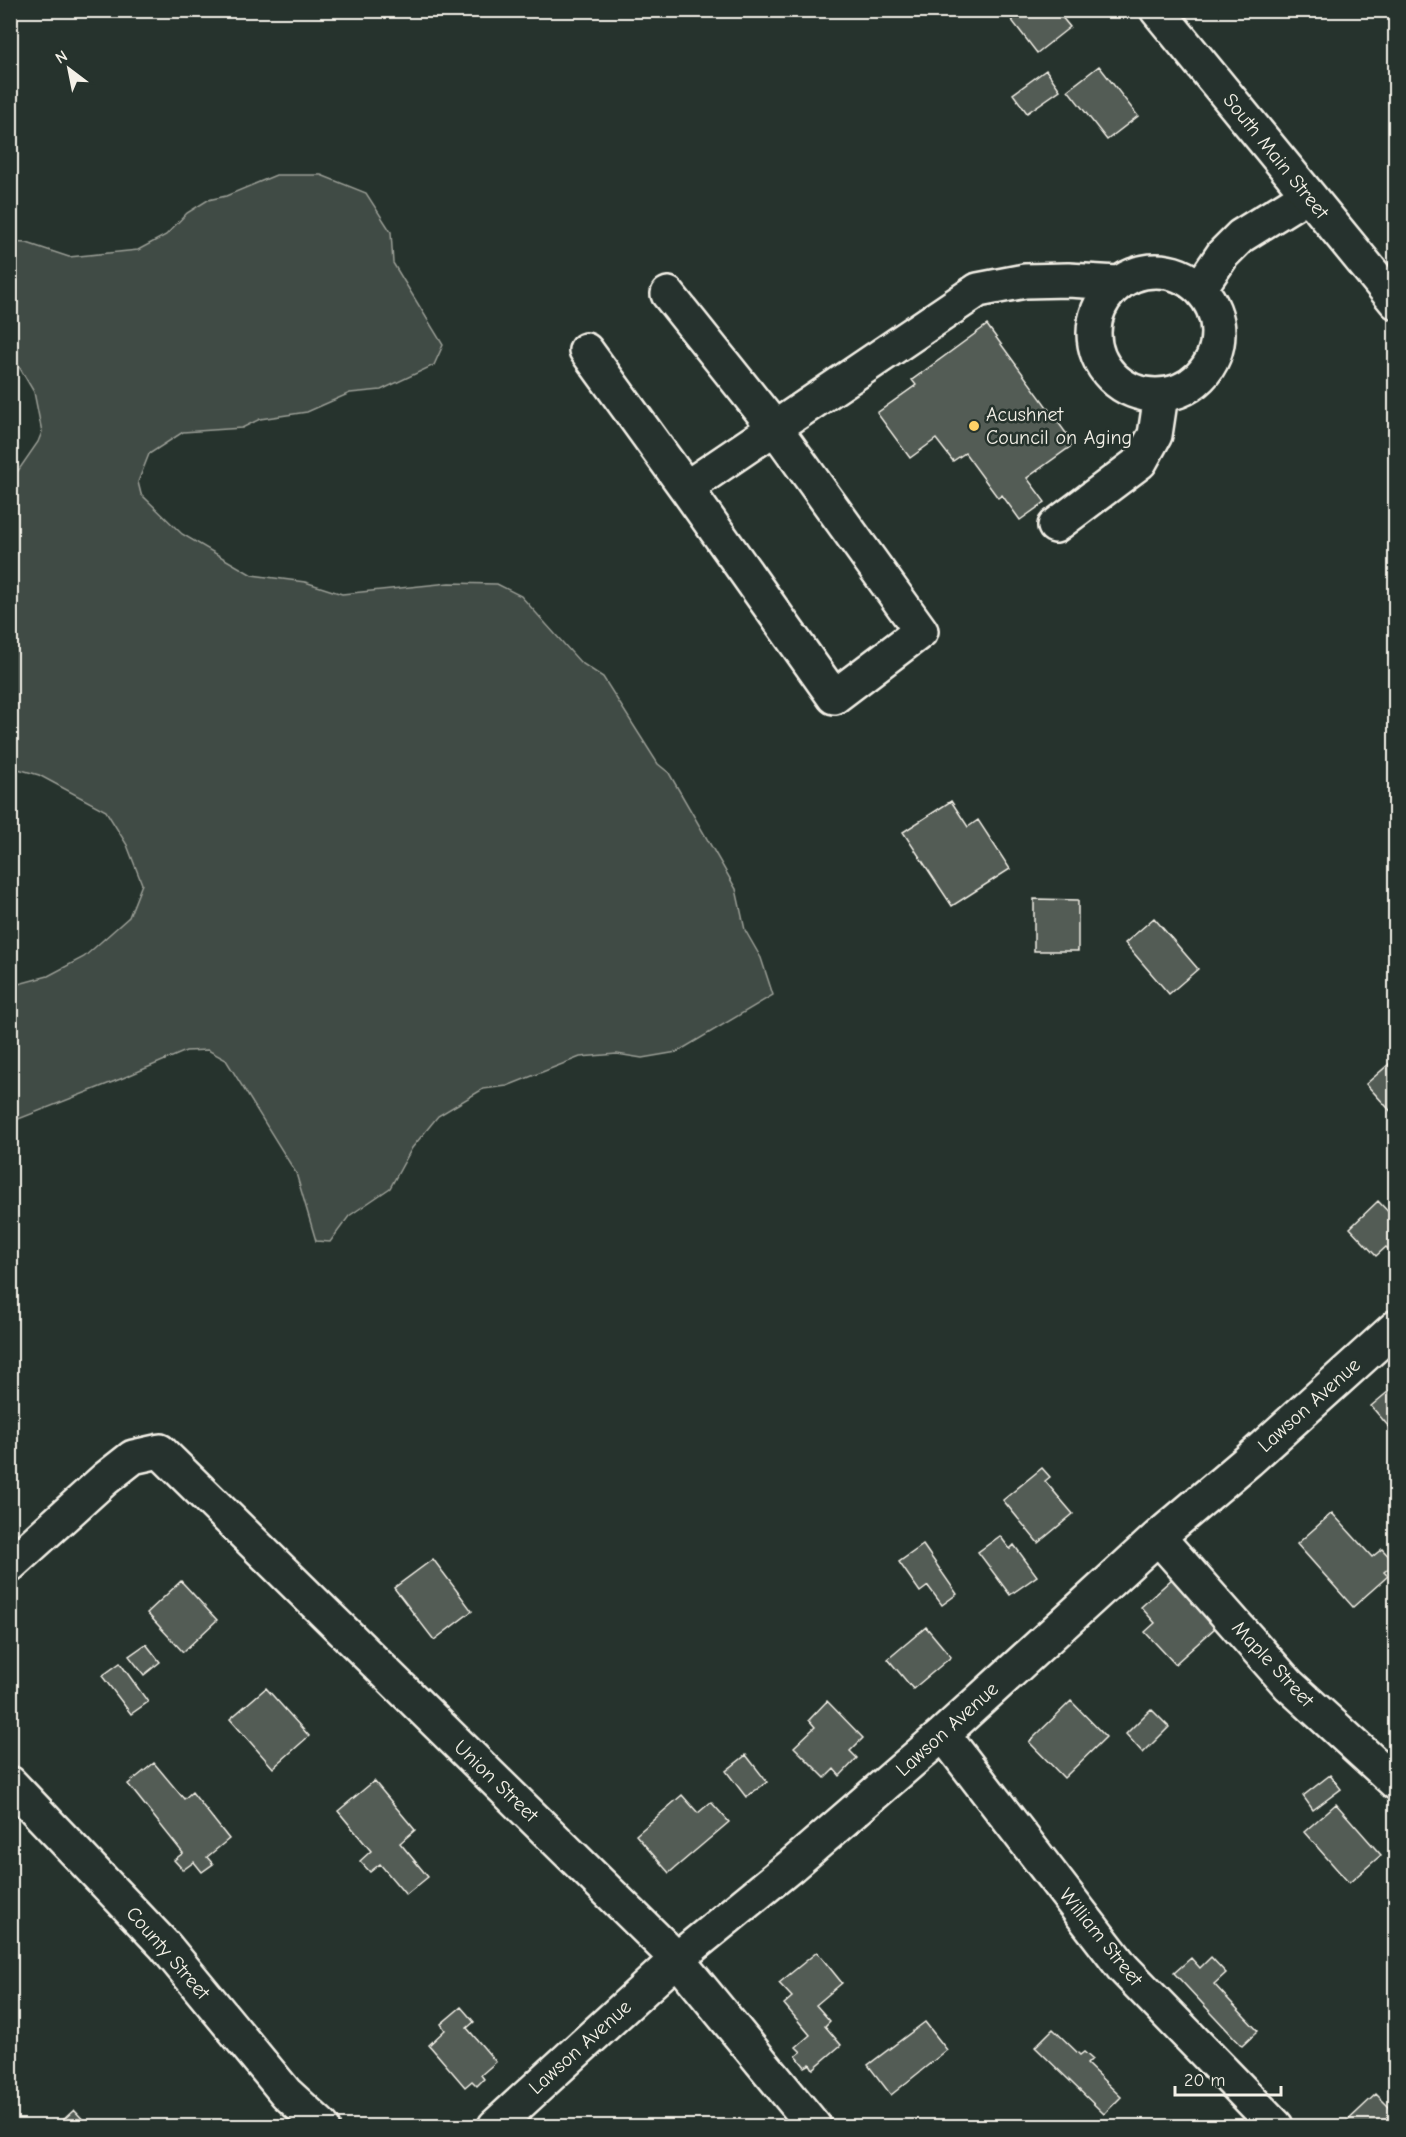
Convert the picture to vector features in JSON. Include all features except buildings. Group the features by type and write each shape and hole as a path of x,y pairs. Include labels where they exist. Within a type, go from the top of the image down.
{"street":[{"name":"South Main Street","path":"1157,10 1395,302"},
{"path":"1200,288 1223,254 1240,236 1307,195"},
{"path":"1152,270 1169,271 1186,278 1200,288 1211,302 1217,319 1219,337 1215,354 1207,370 1194,383 1178,391 1161,395 1143,394 1126,388 1112,377 1098,355 1094,329 1097,311 1106,296 1118,283 1134,274 1152,270"},
{"path":"686,488 978,290 1025,281 1068,280 1118,283"},
{"path":"586,350 834,697 921,631 775,428 668,294"},
{"path":"1055,526 1140,462 1155,435 1161,395"},
{"name":"Lawson Avenue","path":"495,2127 677,1959 791,1866 943,1734 1158,1538 1249,1460 1395,1328"},
{"name":"Union Street","path":"10,1565 133,1456 160,1451 677,1959 814,2127"},
{"name":"Maple Street","path":"1158,1538 1288,1685 1395,1783"},
{"name":"William Street","path":"943,1734 1123,1968 1276,2127"},
{"name":"County Street","path":"10,1783 165,1946 286,2093 322,2127"}],"shaded area":[{"path":"276,175 321,175 366,193 391,232 393,263 443,345 434,365 381,390 350,393 307,412 260,419 242,428 183,432 149,454 138,482 141,494 182,534 252,575 305,582 342,594 449,583 497,584 521,596 580,662 603,677 658,764 669,773 736,889 745,930 761,958 773,995 677,1052 642,1058 617,1054 580,1057 507,1086 483,1089 438,1116 412,1148 390,1188 349,1216 330,1242 316,1241 296,1173 226,1060 208,1050 186,1051 11,1122 11,986 48,976 84,957 129,917 142,884 127,845 106,811 39,775 11,767 11,481 38,442 42,432 34,392 11,353 11,242 27,243 69,257 138,250 166,235 187,213 208,200 226,196"}],"place":[{"name":"Acushnet Council on Aging","path":"974,426"}]}
